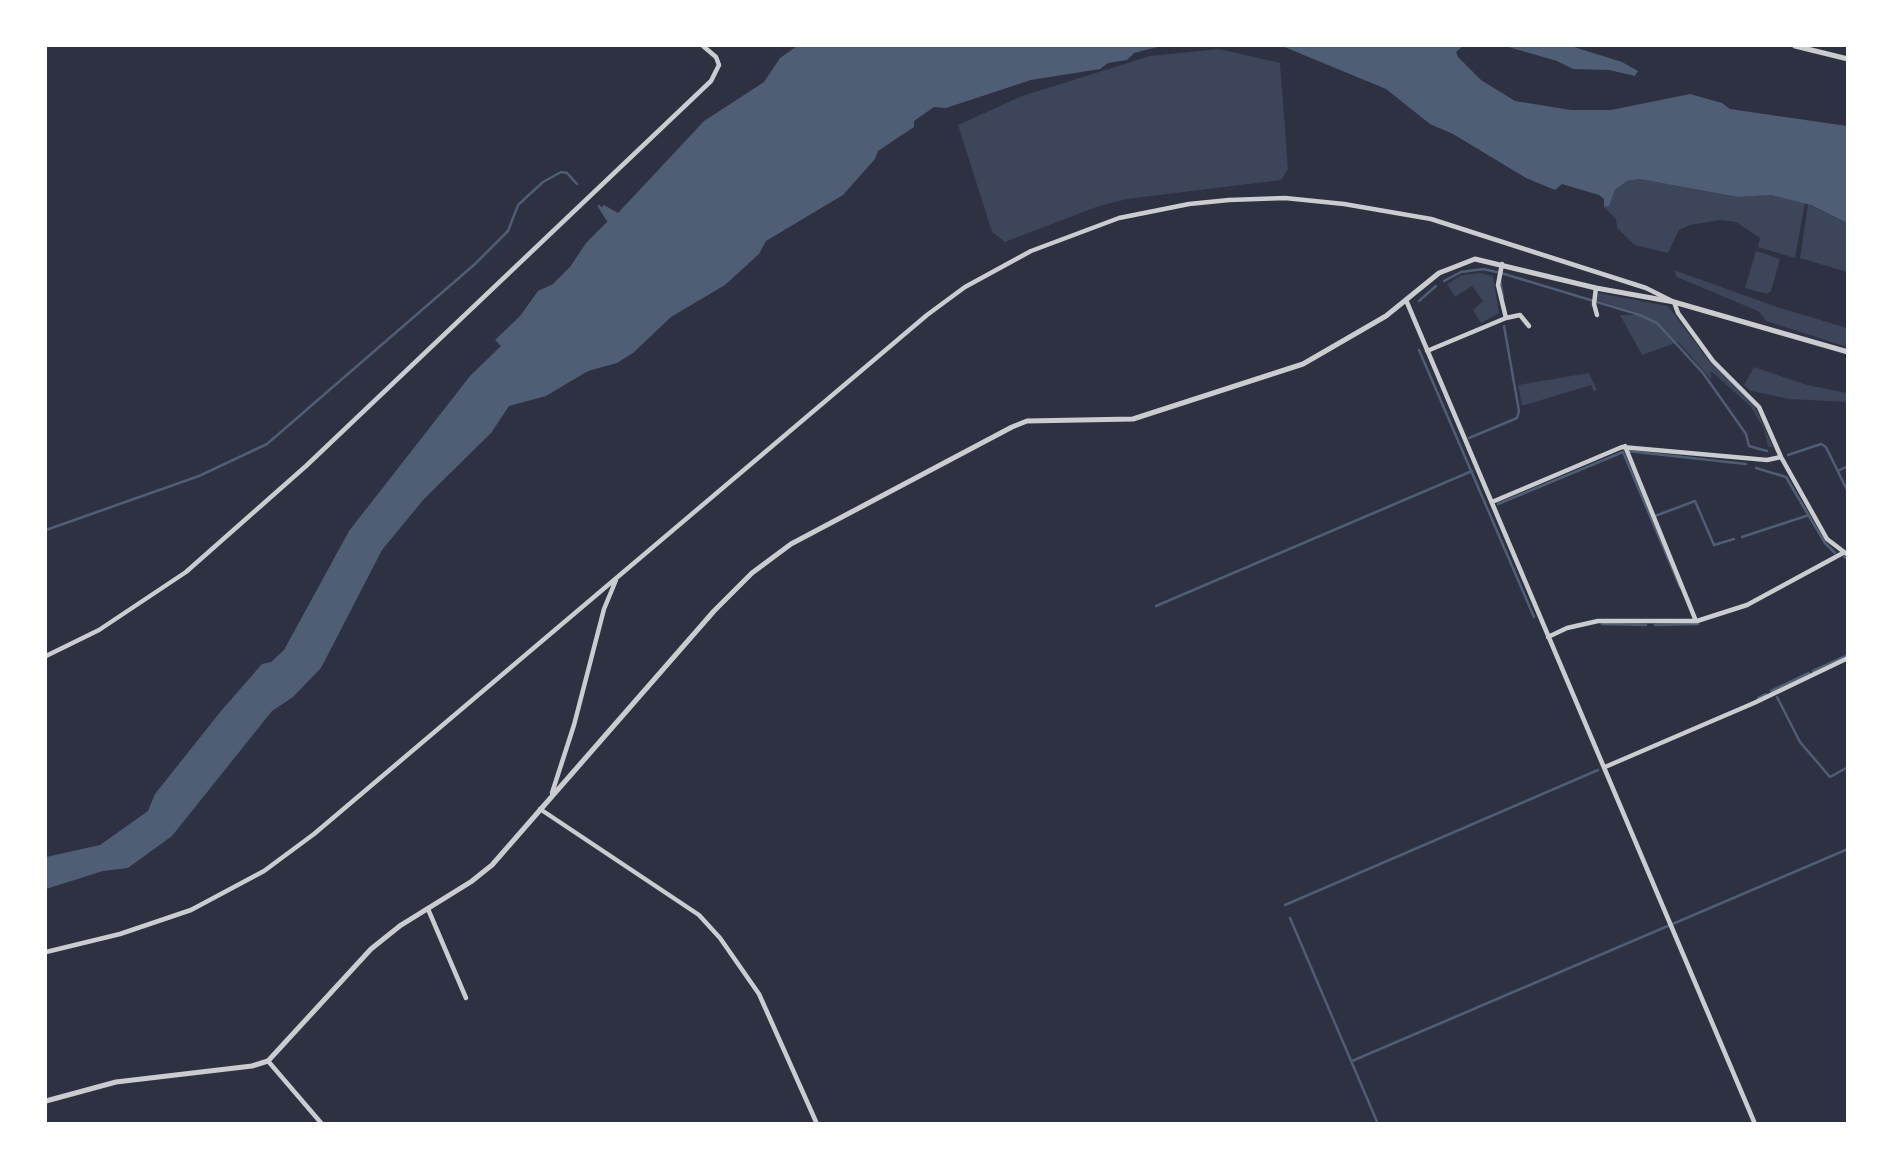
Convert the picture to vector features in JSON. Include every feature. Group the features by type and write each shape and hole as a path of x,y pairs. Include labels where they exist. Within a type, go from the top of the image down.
{"street":[{"path":"46,656 99,630 186,572 306,466 711,81 719,65 716,57 703,46"},
{"path":"1795,46 1847,59"},
{"path":"46,952 120,934 191,910 264,872 314,834 888,347 965,287 1031,251 1119,218 1189,204 1229,200 1285,198 1344,204 1431,219 1646,288 1674,302 1678,313 1713,361 1759,407 1781,457 1827,539 1845,554 1747,605 1696,621 1598,621 1567,628 1548,637"},
{"path":"46,1101 90,1086 252,1066 268,1061 371,949 401,925 492,864 735,589 792,544 1012,426 1048,420 1133,419 1159,413 1303,364 1386,316 1451,266 1475,259 1596,288 1674,302 1847,352"},
{"path":"1502,266 1498,276 1506,318"},
{"path":"1596,288 1594,304 1597,315"},
{"path":"1406,300 1675,929 1755,1124"},
{"path":"1427,351 1506,318 1520,315 1530,326"},
{"path":"1492,502 1625,447 1767,460 1781,457"},
{"path":"1625,447 1696,621"},
{"path":"552,793 574,725 601,621 617,579"},
{"path":"1605,767 1754,703 1847,658"},
{"path":"540,809 699,915 720,938 759,995 817,1124"},
{"path":"428,909 466,998"},
{"path":"268,1061 322,1124"}],"shaded area":[{"path":"797,46 1161,46 1134,53 1127,60 1108,63 1100,69 1031,80 946,108 934,107 914,121 914,127 878,151 875,159 843,195 766,241 759,254 725,285 671,317 633,353 617,363 588,371 546,396 509,406 491,433 424,499 382,550 321,668 293,697 272,711 172,836 128,868 103,871 46,889 46,857 100,845 148,811 155,794 221,711 262,664 271,662 284,650 349,531 470,376 501,346 495,340 520,316 538,291 553,284 570,267 586,243 609,220 601,208 604,205 618,213 704,121 764,82 780,58"},
{"path":"1282,46 1463,46 1456,52 1458,57 1481,80 1515,101 1571,110 1611,110 1690,94 1722,103 1730,109 1847,126 1847,223 1811,205 1771,195 1738,197 1639,179 1627,181 1615,190 1609,206 1604,207 1604,199 1599,195 1562,184 1555,190 1526,178 1453,134 1430,124 1386,89"},
{"path":"1505,46 1571,46 1622,62 1638,71 1635,76 1609,70 1573,69 1557,61"},
{"path":"1219,49 1280,63 1288,169 1281,180 1127,199 1099,206 1005,242 992,232 958,125 1022,96 1150,56"},
{"path":"1639,179 1738,197 1771,195 1805,203 1795,258 1758,247 1760,238 1736,222 1720,220 1690,225 1679,230 1668,253 1635,245 1617,228 1616,219 1604,207 1609,206 1615,190 1627,181"},
{"path":"1808,204 1847,223 1847,272 1800,258"},
{"path":"1756,251 1780,259 1771,291 1767,294 1745,288"},
{"path":"1674,270 1777,307 1847,328 1847,347 1766,321 1758,311 1677,277"},
{"path":"1480,273 1493,276 1499,313 1481,323 1473,310 1483,301 1472,286 1455,297 1447,284 1462,275"},
{"path":"1598,293 1668,306 1710,362 1753,402 1773,447 1768,447 1764,429 1751,407 1711,371 1711,379 1678,342 1642,355 1620,315 1645,315 1597,300"},
{"path":"1754,367 1807,385 1847,393 1847,402 1789,399 1751,391 1744,385"},
{"path":"1589,373 1597,390 1594,391 1591,385 1522,406 1518,385"}],"waterway":[{"path":"46,530 199,476 267,444 475,264 508,231 518,205 543,182 561,172 567,173 577,184"},
{"path":"599,206 609,222"},
{"path":"1444,281 1461,272 1483,269 1640,315 1657,323 1703,373 1746,434 1749,446 1767,451"},
{"path":"1500,280 1503,297"},
{"path":"1419,301 1436,286"},
{"path":"1469,438 1517,418 1519,411 1504,326"},
{"path":"1419,350 1534,617"},
{"path":"1788,455 1821,444 1826,447 1848,492"},
{"path":"1627,451 1746,464"},
{"path":"1498,504 1623,452 1680,587"},
{"path":"1838,471 1848,466"},
{"path":"1756,468 1786,477 1825,543 1835,553"},
{"path":"1156,606 1472,471"},
{"path":"1655,516 1695,501 1714,545 1734,539"},
{"path":"1742,537 1809,515"},
{"path":"1844,557 1848,559"},
{"path":"1602,624 1646,625"},
{"path":"1655,625 1698,624"},
{"path":"1813,671 1848,655"},
{"path":"1771,691 1809,673"},
{"path":"1758,698 1766,694"},
{"path":"1777,697 1800,742 1830,777 1848,767"},
{"path":"1285,905 1598,770"},
{"path":"1352,1061 1848,849"},
{"path":"1290,918 1378,1124"}]}
